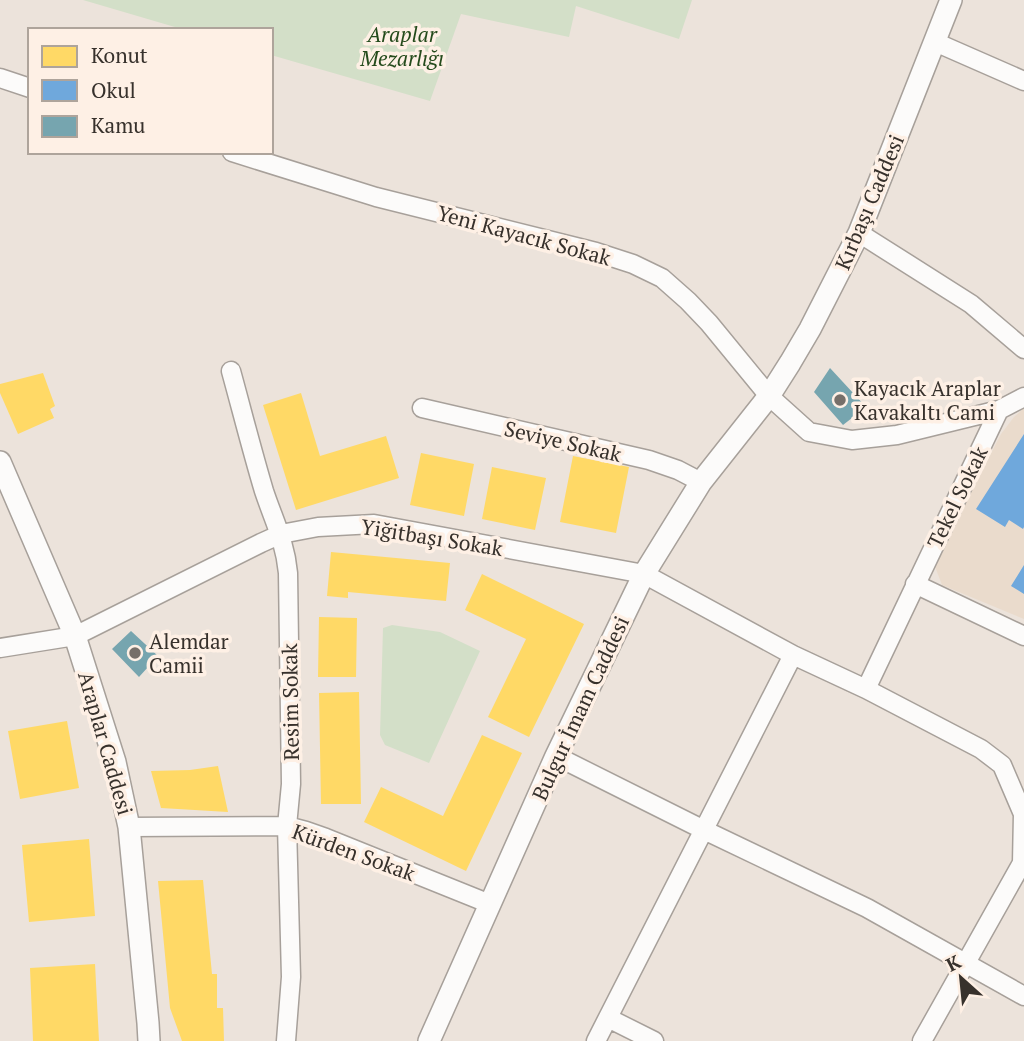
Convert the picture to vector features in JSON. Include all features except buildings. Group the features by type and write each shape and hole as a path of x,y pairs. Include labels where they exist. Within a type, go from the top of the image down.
{"street":[{"name":"Kırbaşı Caddesi","path":"768,396 810,330 859,233 951,0"},
{"path":"935,41 1024,81"},
{"path":"0,78 28,87"},
{"name":"Yeni Kayacık Sokak","path":"238,154 376,197 596,252 633,264 662,278 709,323 768,396 808,432 852,440 897,435 999,410 1024,397"},
{"path":"859,233 971,304 1024,349"},
{"name":"Resim Sokak","path":"231,371 265,492 281,534 288,573 291,784 287,827 291,977 286,1041"},
{"name":"Bulgur İmam Caddesi","path":"429,1041 556,757 644,574 701,482 768,396"},
{"name":"Seviye Sokak","path":"422,408 649,460 701,482"},
{"name":"Tekel Sokak","path":"866,689 999,410"},
{"name":"Araplar Caddesi","path":"0,462 75,636 116,762 129,827 148,1037"},
{"name":"Yiğitbaşı Sokak","path":"0,648 75,636 281,534 318,527 374,524 644,574 793,655 866,689 981,749 1002,765 1023,814 1022,863 922,1041"},
{"path":"915,584 1024,636"},
{"path":"596,1041 793,655"},
{"path":"556,757 867,908 1024,996"},
{"name":"Kürden Sokak","path":"129,827 287,827 306,831 490,904"},
{"path":"608,1018 654,1041"}],"shaded area":[{"path":"1024,408 1024,619 942,585 934,564 1001,434"}],"green space":[{"name":"Araplar Mezarlığı","path":"83,0 692,0 679,39 576,6 569,37 461,14 430,101 273,56 273,28 178,28"},
{"path":"392,625 440,632 480,651 429,763 385,745 380,735 383,628"}],"place":[{"name":"Kayacık Araplar Kavakaltı Cami","path":"840,400"},
{"name":"Alemdar Camii","path":"135,653"}]}
